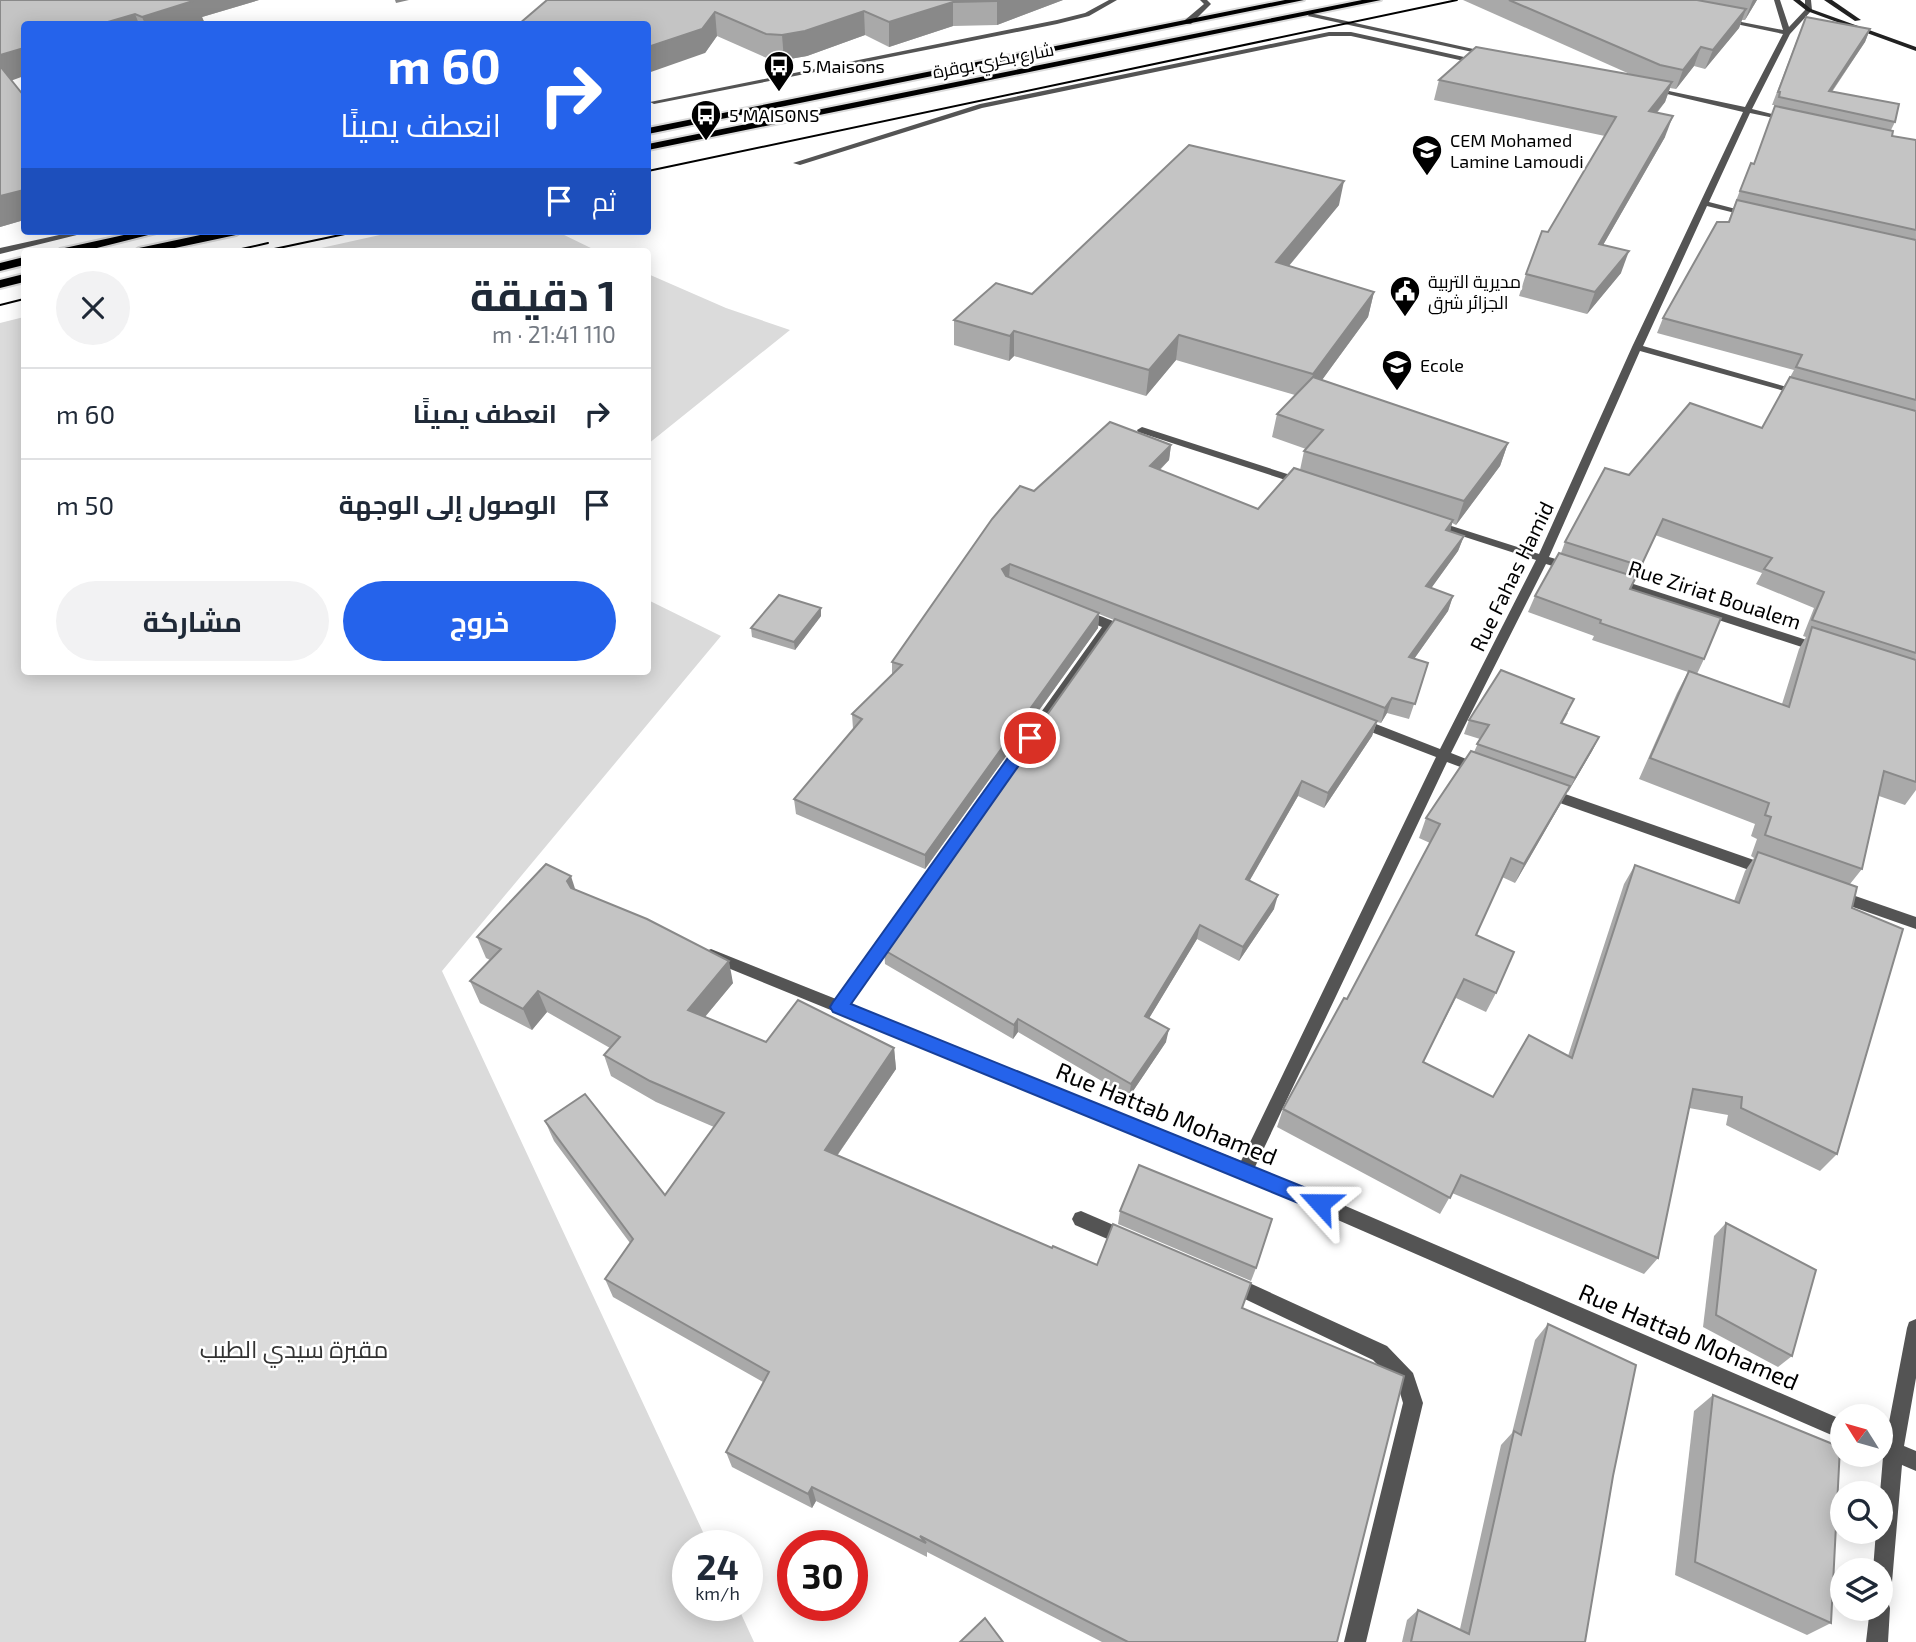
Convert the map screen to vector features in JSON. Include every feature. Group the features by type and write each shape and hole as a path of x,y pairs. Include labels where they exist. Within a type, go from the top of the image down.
{"highway":[{"path":"1237,12 1271,0"},
{"name":"شارع بكري بوقرة","path":"651,129 1299,0"},
{"name":"شارع بكري بوقرة","path":"651,146 1376,0"},
{"path":"82,248 140,235"},
{"path":"157,248 218,235"},
{"path":"0,267 21,262"},
{"path":"0,284 21,279"}],"main road":[{"path":"1796,0 1809,10 1912,47"},
{"path":"1827,0 1848,15 1912,47"}],"street":[{"path":"654,102 1057,22 1087,15 1114,0"},
{"path":"1188,22 1208,4 1203,0"},
{"path":"1707,18 1787,33 1777,0"},
{"path":"1808,0 1809,10"},
{"name":"Rue Fahas Hamid","path":"1245,1171 1443,756 1543,558 1748,110 1787,33 1809,10"},
{"path":"1310,15 1499,55"},
{"path":"797,163 980,106 1329,34 1351,34 1464,59 1485,53"},
{"path":"1643,87 1800,121"},
{"path":"1704,203 1757,215"},
{"path":"0,251 71,235"},
{"path":"1637,348 1810,394"},
{"path":"1142,430 1323,488"},
{"path":"1426,521 1582,571"},
{"name":"Rue Ziriat Boualem","path":"1607,579 1826,651"},
{"path":"1072,611 1136,635"},
{"path":"839,1007 1110,625"},
{"path":"1340,716 1495,774"},
{"path":"1535,788 1785,877"},
{"path":"1824,891 1916,923"},
{"name":"Rue Hattab Mohamed","path":"699,950 1245,1171 1830,1424"},
{"path":"1081,1219 1142,1245"},
{"path":"1214,1277 1380,1353 1406,1380 1413,1404 1355,1642"},
{"path":"1894,1420 1916,1328"},
{"path":"1894,1452 1916,1461"},
{"path":"1882,1558 1886,1467"},
{"path":"1877,1642 1879,1621"}],"green space":[{"path":"380,235 564,235 591,248 321,248"},
{"path":"651,275 726,308 790,330 651,442"},
{"name":"مقبرة سيدي الطيب","path":"21,318 21,675 651,675 651,601 721,636 442,971 702,1530 672,1530 672,1621 744,1621 754,1642 0,1642 0,323"}],"building":[{"path":"0,0 196,0 142,17 135,14 111,21 21,21 21,49 0,55"},
{"path":"547,0 1000,0 953,2 889,22 864,11 805,31 782,35 766,34 715,12 702,29 651,46 651,21 522,21"},
{"path":"1509,0 1697,0 1746,9 1713,50 1701,47 1683,70 1660,65"},
{"path":"1806,17 1870,29 1829,91 1899,104 1895,122 1779,97 1778,92"},
{"path":"1476,47 1672,82 1649,111 1673,116 1599,244 1629,251 1595,292 1526,274 1542,231 1548,232 1616,117 1439,80"},
{"path":"0,66 21,92 21,191 0,196"},
{"path":"1775,106 1893,131 1892,136 1916,140 1916,230 1740,191 1751,163 1754,164"},
{"path":"1189,145 1344,181 1276,262 1374,292 1313,374 1179,335 1149,370 1014,331 1010,336 954,320 996,283 1032,294"},
{"path":"1737,200 1916,240 1916,400 1796,367 1802,355 1663,318 1717,222 1729,222"},
{"path":"1313,377 1508,443 1464,501 1304,451 1323,430 1277,414"},
{"path":"1790,377 1916,411 1916,653 1812,620 1824,592 1764,569 1772,558 1663,519 1641,566 1565,542 1605,468 1629,475 1690,403 1762,428"},
{"path":"1110,422 1171,445 1150,466 1258,509 1294,468 1453,520 1446,530 1464,536 1426,586 1453,596 1409,657 1428,663 1415,704 1392,698 1385,708 1010,564 1002,569 1006,576 1099,613 925,855 794,799 862,719 852,714 902,665 892,662 992,519 1020,486 1034,491"},
{"path":"1559,553 1636,577 1630,589 1721,618 1704,659 1600,623 1601,620 1535,596"},
{"path":"779,595 821,608 794,642 751,628"},
{"path":"1115,619 1377,721 1328,793 1302,781 1246,879 1278,895 1243,947 1200,925 1145,1016 1169,1029 1131,1084 1018,1019 1014,1025 884,950 915,901"},
{"path":"1812,627 1916,660 1916,782 1884,771 1862,869 1765,835 1771,817 1765,815 1769,803 1650,758 1689,671 1789,707"},
{"path":"1501,670 1574,699 1561,723 1599,737 1575,778 1477,744 1489,725 1469,720"},
{"path":"1471,751 1570,786 1524,864 1511,858 1476,935 1514,952 1496,993 1464,979 1423,1062 1493,1097 1529,1035 1572,1058 1635,865 1739,903 1758,852 1857,887 1852,908 1903,929 1837,1154 1741,1108 1742,1097 1693,1089 1658,1258 1461,1175 1450,1198 1283,1109 1344,998 1347,999 1440,824 1426,818"},
{"path":"546,864 571,876 567,881 571,888 647,919 729,961 688,1010 766,1042 798,1000 894,1048 825,1150 1097,1265 1113,1224 1251,1283 1242,1308 1404,1376 1337,1642 1128,1642 920,1536 926,1543 812,1487 808,1494 726,1452 769,1372 605,1279 633,1239 545,1121 585,1094 665,1195 724,1113 650,1081 604,1055 620,1037 538,991 523,1009 470,981 501,949 477,937"},
{"path":"1139,1165 1272,1219 1256,1268 1120,1211"},
{"path":"1726,1223 1816,1270 1792,1356 1716,1315"},
{"path":"1548,1324 1636,1365 1613,1476 1585,1642 1411,1642 1418,1610 1469,1634 1514,1431 1521,1435"},
{"path":"1713,1395 1830,1443 1830,1467 1839,1467 1838,1481 1830,1481 1830,1544 1835,1544 1834,1558 1830,1558 1831,1623 1695,1562"},
{"path":"985,1618 1003,1642 960,1642"}],"tram line":[{"path":"651,170 1457,0"},
{"path":"279,248 340,235"},
{"path":"246,248 268,243"},
{"path":"0,305 21,300"}],"place":[{"name":"5 Maisons","path":"779,93"},
{"name":"5 MAISONS","path":"706,142"},
{"name":"CEM Mohamed Lamine Lamoudi","path":"1427,177"},
{"name":"مديرية التربية الجزائر شرق","path":"1405,318"},
{"name":"Ecole","path":"1397,392"}],"route":[{"path":"1030,738 839,1007 1320,1203"}]}
